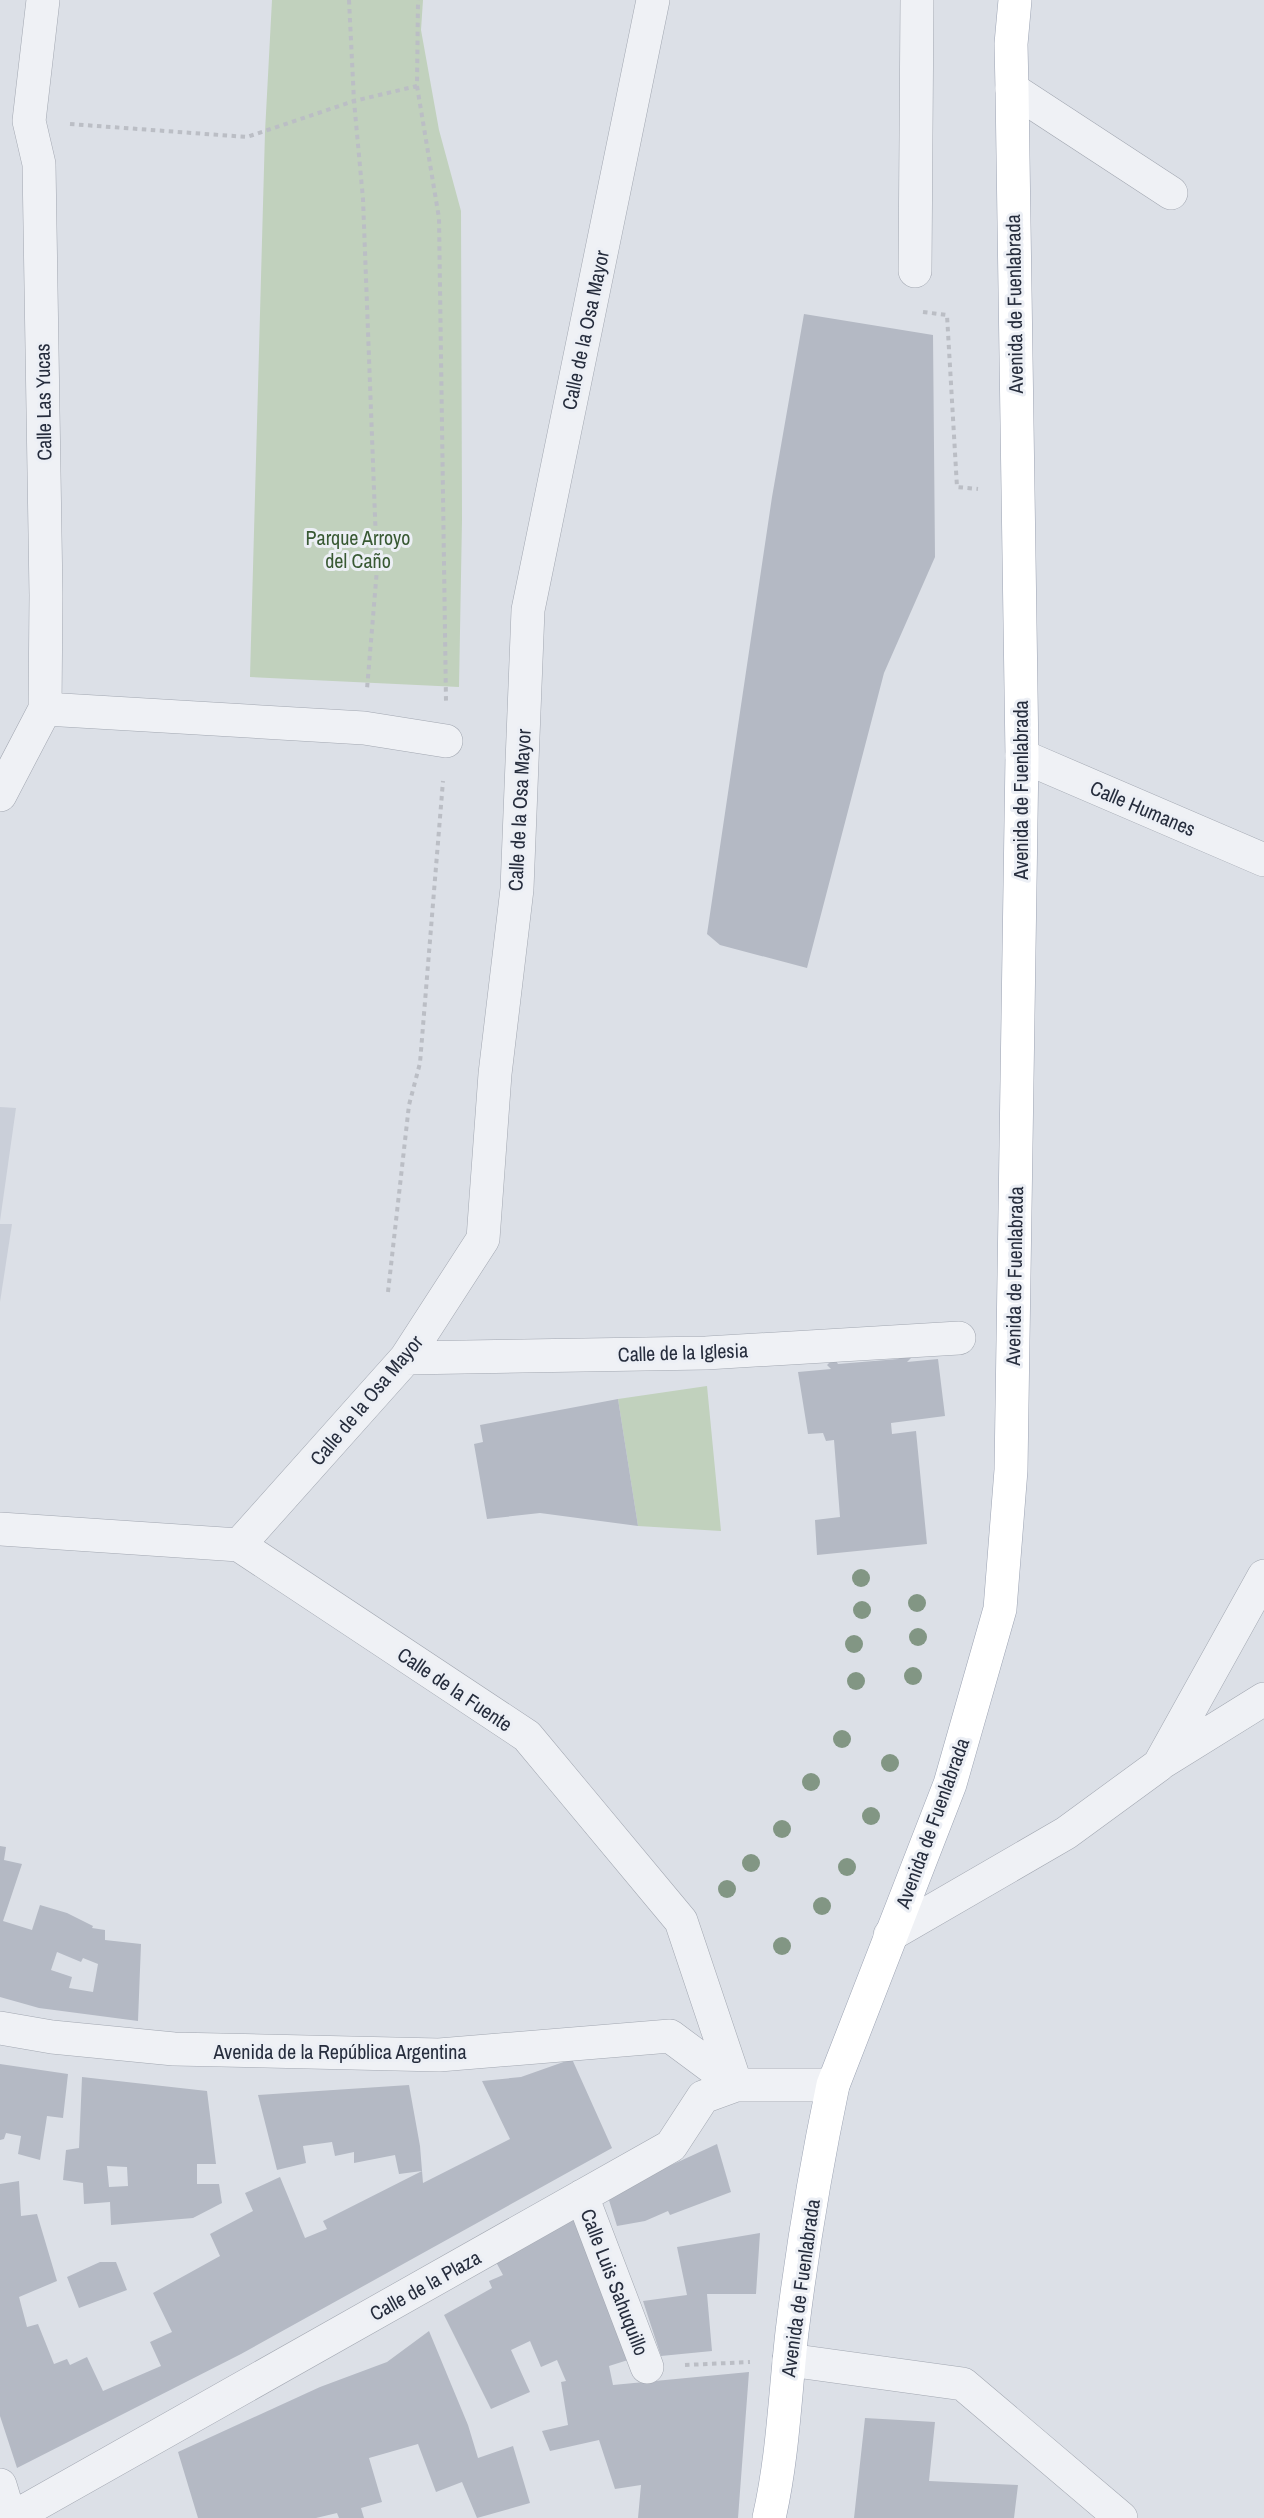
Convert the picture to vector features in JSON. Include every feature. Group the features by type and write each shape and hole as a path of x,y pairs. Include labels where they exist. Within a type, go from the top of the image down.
{"main road":[{"name":"Avenida de Fuenlabrada","path":"769,2518 776,2488 789,2360 823,2132 833,2085 950,1784 1000,1609 1011,1470 1022,756 1011,44 1015,0"}],"street":[{"name":"Calle Las Yucas","path":"0,795 45,709 46,595 39,164 29,121 43,0"},
{"name":"Calle de la Osa Mayor","path":"239,1545 406,1358 483,1239 495,1074 517,889 528,610 653,0"},
{"path":"915,271 917,0"},
{"path":"1012,89 1171,193"},
{"path":"45,709 364,728 446,741"},
{"name":"Calle Humanes","path":"1022,756 1264,860"},
{"name":"Calle de la Iglesia","path":"406,1358 706,1353 959,1338"},
{"name":"Calle de la Fuente","path":"0,1529 239,1545 527,1736 681,1921 736,2085"},
{"path":"1159,1764 1264,1576"},
{"path":"890,1935 1066,1833 1159,1764 1264,1700"},
{"name":"Avenida de la República Argentina","path":"0,2028 52,2037 174,2049 439,2055 670,2036 736,2085"},
{"name":"Calle de la Plaza","path":"11,2518 671,2146 703,2097 736,2085 833,2085"},
{"name":"Calle Luis Sahuquillo","path":"582,2196 647,2367"},
{"path":"789,2360 963,2384 1121,2518"},
{"path":"0,2485 11,2518"}],"path":[{"path":"349,0 354,101 363,199 377,569 364,728"},
{"path":"388,1292 409,1105 420,1063 446,741 439,218 417,86 418,0"},
{"path":"29,121 248,137 354,101 417,86"},
{"path":"915,271 920,311 947,315 957,487 1017,492"},
{"path":"647,2367 789,2360"}],"shaded area":[{"path":"0,1107 16,1108 0,1221"},
{"path":"0,1224 12,1224 0,1302"}],"green space":[{"name":"Parque Arroyo del Caño","path":"272,0 423,0 421,30 439,130 461,211 462,520 459,687 250,677 265,132"},
{"path":"707,1386 721,1531 638,1526 618,1399"}],"building":[{"path":"804,314 933,335 935,557 884,673 807,968 720,945 707,934 772,497"},
{"path":"906,1351 912,1357 907,1362 938,1359 945,1416 891,1423 892,1434 916,1431 927,1544 817,1555 815,1520 840,1517 834,1440 826,1441 823,1433 808,1434 798,1372 831,1369 827,1365 834,1358 838,1364 898,1359"},
{"path":"618,1399 638,1526 540,1513 487,1519 474,1444 483,1442 480,1425"},
{"path":"0,1846 6,1847 4,1860 22,1864 3,1921 32,1930 40,1905 67,1913 93,1926 92,1928 105,1930 105,1940 141,1944 138,2021 39,2008 0,1997","holes":["57,1952 81,1962 83,1958 98,1964 93,1992 69,1988 72,1977 51,1970"]},
{"path":"572,2059 612,2148 241,2354 17,2468 0,2416 0,2184 19,2181 21,2216 37,2214 57,2281 19,2297 27,2327 38,2324 54,2364 67,2359 70,2365 87,2357 103,2391 161,2366 150,2342 172,2332 153,2293 220,2256 210,2234 253,2211 245,2193 280,2177 305,2238 327,2229 323,2221 422,2171 399,2174 395,2155 354,2163 354,2152 335,2156 332,2142 303,2146 306,2163 277,2170 258,2095 409,2085 420,2146 423,2183 510,2139 482,2081 521,2077"},
{"path":"0,2064 68,2074 63,2118 47,2116 40,2160 18,2154 21,2136 6,2133 4,2139 0,2140"},
{"path":"82,2077 207,2091 216,2164 197,2164 197,2184 219,2184 222,2203 193,2218 111,2225 110,2202 84,2204 83,2183 63,2180 66,2150 79,2148","holes":["107,2166 127,2167 128,2186 109,2187"]},
{"path":"717,2144 731,2192 670,2215 668,2211 645,2221 617,2226 608,2197"},
{"path":"582,2211 628,2360 609,2366 613,2385 749,2372 738,2518 638,2518 641,2485 615,2489 599,2440 550,2451 542,2431 568,2425 561,2382 566,2381 557,2360 541,2367 530,2341 511,2350 530,2392 491,2409 444,2315 492,2288 489,2281 503,2275 496,2262"},
{"path":"760,2233 756,2294 707,2294 712,2351 661,2356 643,2301 687,2295 677,2247"},
{"path":"100,2262 116,2262 127,2290 79,2308 67,2277"},
{"path":"429,2331 468,2425 478,2458 513,2446 530,2503 477,2518 462,2482 436,2492 418,2444 369,2458 382,2502 361,2508 364,2518 339,2518 337,2513 316,2518 198,2518 178,2452 320,2387 387,2362"},
{"path":"865,2418 935,2422 929,2481 1018,2485 1014,2518 854,2518"}]}
